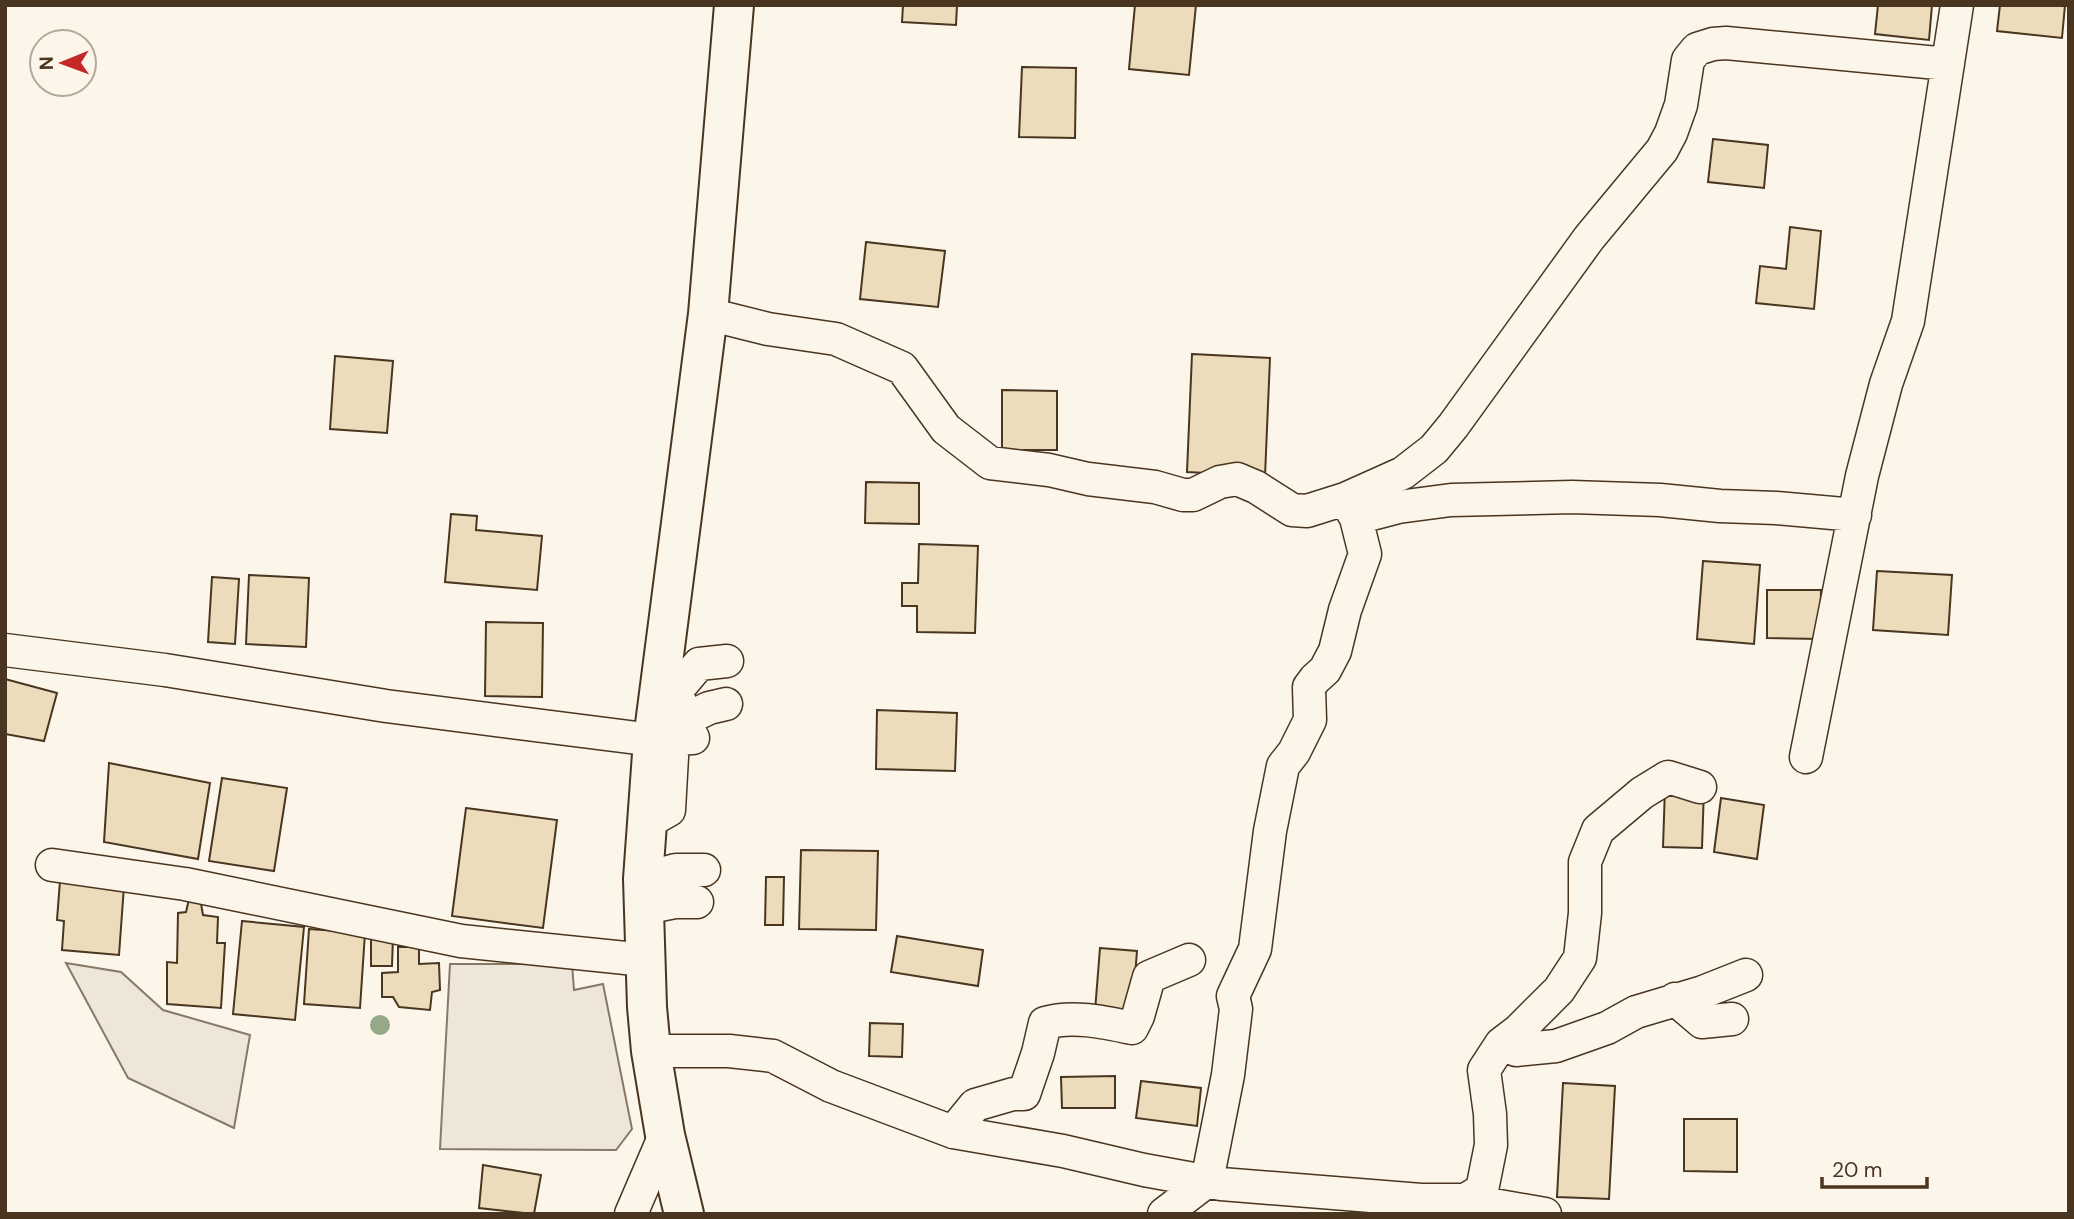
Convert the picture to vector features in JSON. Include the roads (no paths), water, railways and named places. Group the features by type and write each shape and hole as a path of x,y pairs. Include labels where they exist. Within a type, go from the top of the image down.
{"street":[{"path":"684,1214 665,1135 651,1051 645,960 646,823 683,734 708,314 734,5"},
{"path":"1806,757 1862,476 1886,384 1908,321 1957,5"},
{"path":"1351,509 1434,449 1590,238 1662,150 1681,105 1688,60 1697,49 1726,43 1948,64"},
{"path":"708,314 768,329 836,340 902,368 946,429 990,463 1155,487 1183,495 1193,495 1220,482 1237,479 1256,487 1292,510 1307,511 1398,507 1451,500 1572,497 1660,500 1855,515"},
{"path":"1164,1214 1207,1181 1228,1075 1236,1009 1233,996 1255,949 1270,831 1283,766 1294,752 1310,720 1309,687 1325,670 1335,652 1345,610 1365,554 1351,509"},
{"path":"5,650 165,670 386,706 683,734"},
{"path":"683,734 677,690 699,664 727,661"},
{"path":"683,734 709,708 726,704"},
{"path":"1465,1200 1482,1190 1491,1145 1484,1070 1501,1044 1559,990 1580,958 1585,913 1585,862 1598,830 1642,793 1668,778 1700,787"},
{"path":"52,865 185,884 461,941 645,960"},
{"path":"644,893 676,870 704,870"},
{"path":"644,893 676,902 697,902"},
{"path":"953,1132 975,1105 1013,1094 1024,1094 1045,1023 1056,1020 1101,1021 1132,1028 1149,977 1189,960"},
{"path":"1501,1044 1516,1050 1556,1046 1607,1028 1636,1012 1703,992 1746,975"},
{"path":"1675,999 1702,1023 1732,1019"},
{"path":"651,1051 729,1051 773,1056 831,1086 953,1132 1063,1151 1144,1170 1221,1184 1421,1200 1465,1200 1508,1210 1545,1214"},
{"path":"631,1214 665,1135"}]}
